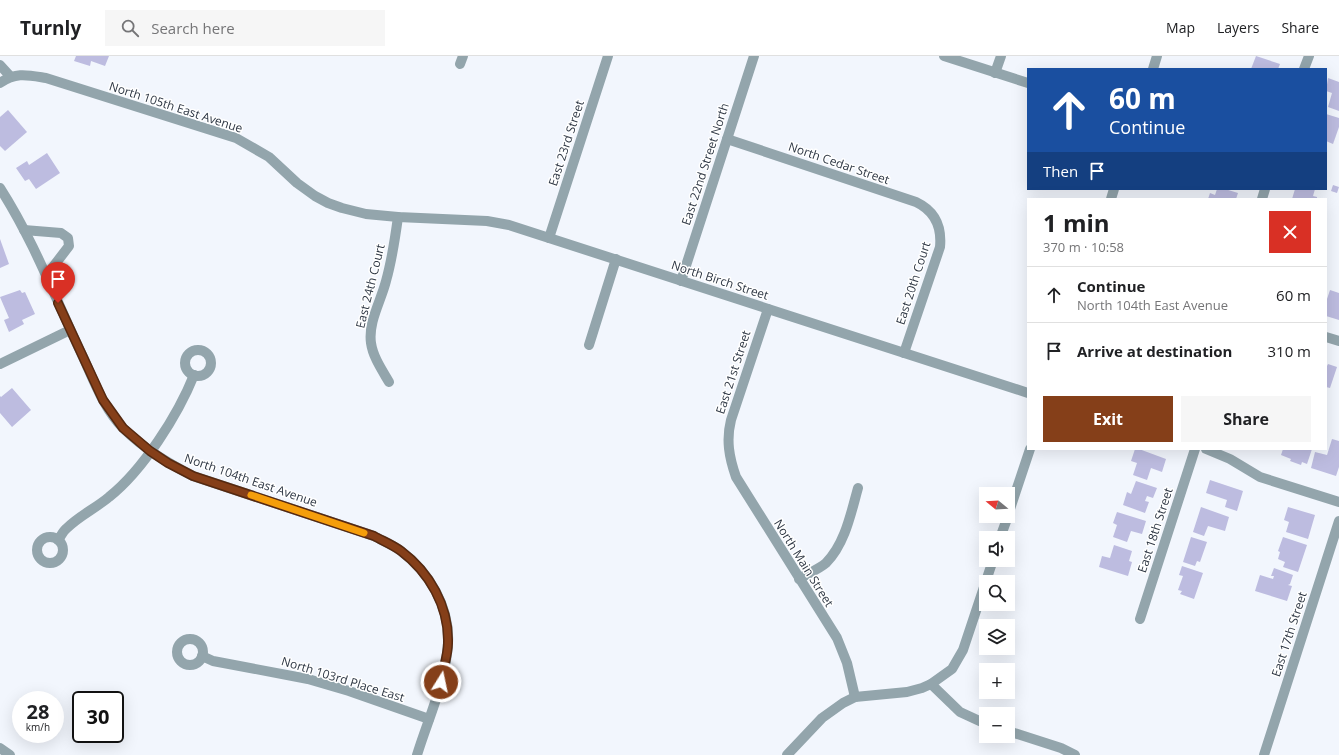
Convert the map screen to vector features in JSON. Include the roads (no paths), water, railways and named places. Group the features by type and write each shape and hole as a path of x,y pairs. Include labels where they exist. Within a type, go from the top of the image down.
{"street":[{"name":"East 23rd Street","path":"549,238 608,56"},
{"name":"East 22nd Street North","path":"681,281 754,56"},
{"path":"944,56 1027,83"},
{"path":"995,72 1001,56"},
{"path":"1153,68 1157,56"},
{"path":"1304,68 1309,56"},
{"path":"0,65 10,76 0,83"},
{"name":"North 105th East Avenue","path":"10,76 22,75 46,78 236,138 269,157 297,183 328,203 366,214 398,217"},
{"name":"North Cedar Street","path":"727,139 916,202 929,210 937,221"},
{"name":"North 104th East Avenue","path":"0,188 24,230 103,400 123,428 150,451 168,463 193,476 374,536 400,550 423,570 444,611 448,642 441,682 417,755"},
{"name":"North Birch Street","path":"398,217 487,221 510,225 1027,393"},
{"name":"East 24th Court","path":"389,382 375,356 371,344 371,329 394,249 398,217"},
{"name":"East 20th Court","path":"904,353 940,247 941,234 937,221"},
{"path":"24,230 61,232 68,238 69,246 46,276"},
{"path":"588,345 616,259"},
{"name":"East 21st Street","path":"728,443 731,420 768,309"},
{"path":"0,364 70,330"},
{"path":"1327,337 1339,341"},
{"path":"58,540 67,528 109,497 128,479 150,451 184,399 194,374"},
{"name":"North Main Street","path":"728,443 730,457 736,477 843,650 850,672 855,697"},
{"path":"1015,494 1030,450"},
{"name":"East 18th Street","path":"1140,620 1195,450"},
{"path":"1208,450 1230,459 1260,477 1339,502"},
{"path":"799,579 825,563 837,547 847,525 858,488"},
{"name":"East 17th Street","path":"1264,755 1339,521"},
{"path":"787,755 822,718 842,703 855,697 907,692 931,684 952,669 963,650 991,567"},
{"name":"North 103rd Place East","path":"202,656 213,661 308,679 349,691 428,719"},
{"path":"931,684 960,712 979,721"},
{"path":"1015,733 1061,748 1075,755"},
{"path":"0,748 10,755"}]}
